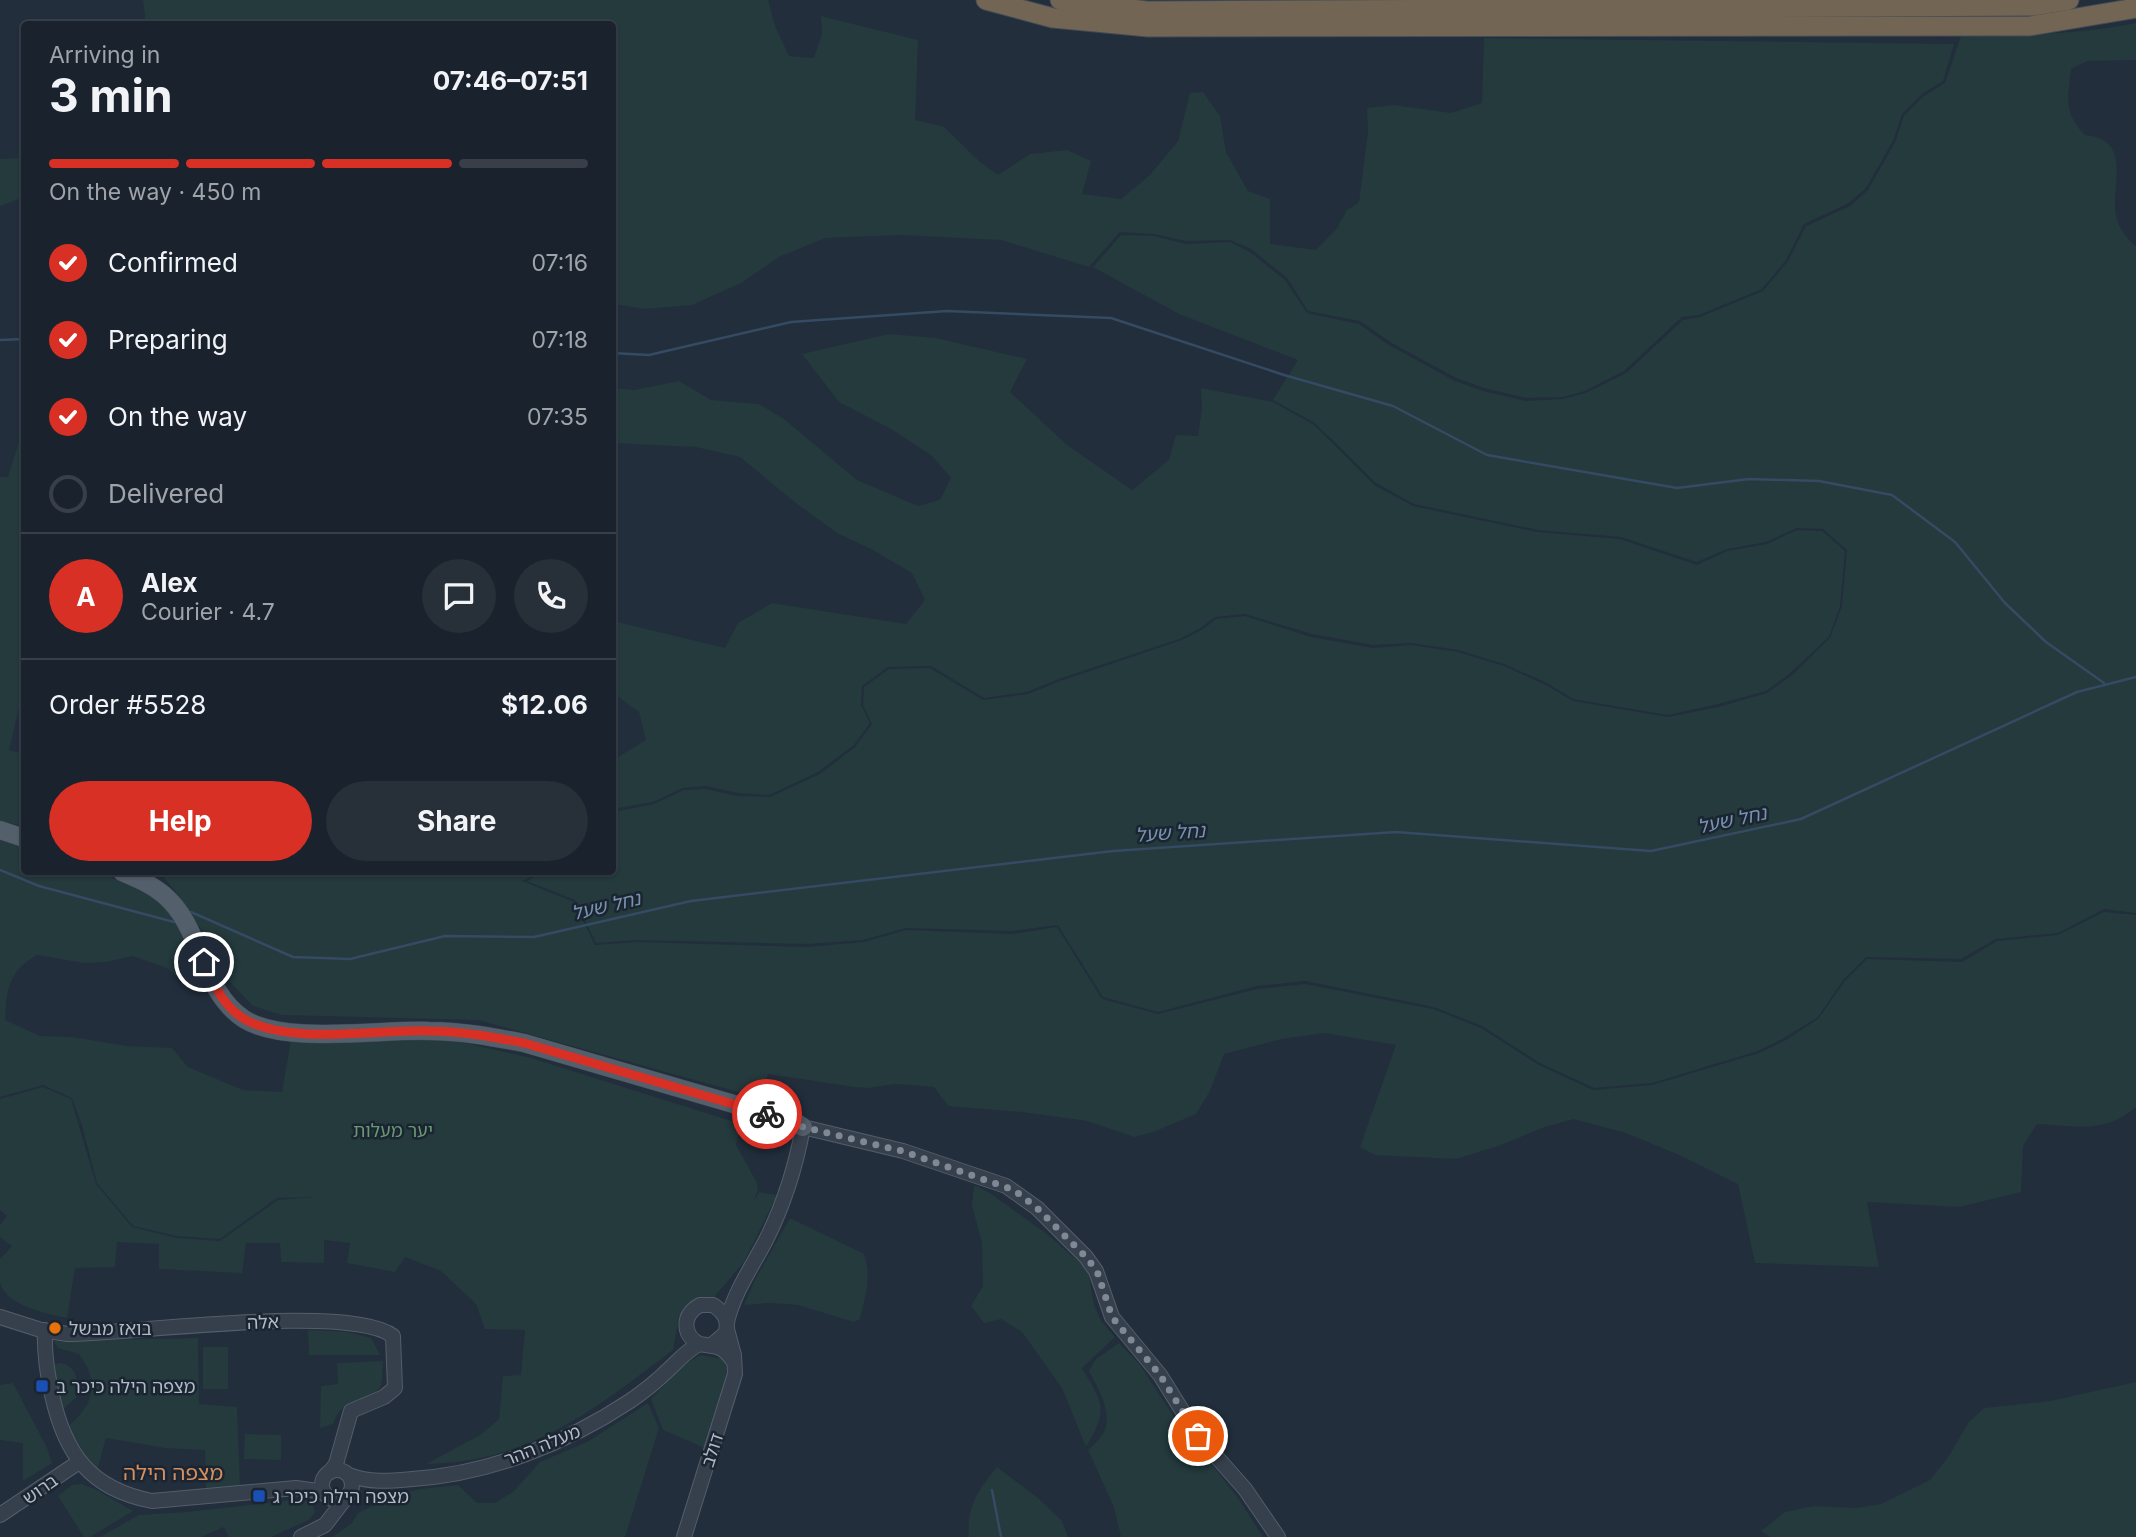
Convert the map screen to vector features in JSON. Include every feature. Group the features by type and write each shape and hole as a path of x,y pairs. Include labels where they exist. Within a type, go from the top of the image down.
{"highway":[{"path":"986,0 1053,18 1148,27 2030,26 2136,8"},
{"path":"1060,0 1147,11 2018,6 2069,0"}],"main road":[{"path":"0,830 21,837"},
{"path":"130,875 145,881 176,908 223,1000 246,1020 269,1030 326,1033 430,1031 484,1035 537,1047 794,1122 803,1127"}],"street":[{"path":"706,1344 719,1341 727,1325 737,1290 754,1263 779,1210 798,1153 803,1127 902,1151 1014,1190 1037,1208 1086,1257 1097,1271 1112,1317 1160,1375 1198,1436 1245,1489 1278,1537"},
{"path":"677,1362 688,1316 694,1309 718,1302 737,1290"},
{"path":"706,1304 721,1310 727,1325"},
{"name":"אלה","path":"0,1317 45,1331 89,1334 265,1322 336,1322 376,1327 393,1336 395,1388 384,1397 351,1411 336,1464 328,1474"},
{"name":"דולב","path":"684,1537 732,1388 735,1363 727,1325"},
{"path":"686,1330 693,1341 727,1353 735,1363"},
{"path":"45,1331 46,1366 56,1415 68,1446 90,1474 115,1489 152,1501 296,1488 340,1470 347,1473 351,1479 350,1493 325,1525 301,1537"},
{"name":"מעלה ההר","path":"350,1493 369,1484 472,1470 551,1444 630,1400 688,1350 706,1344"},
{"name":"אלה","path":"343,1441 347,1473"},
{"name":"ברוש","path":"0,1515 79,1462"},
{"name":"מעלה ההר","path":"347,1473 365,1480 387,1481"},
{"path":"325,1525 331,1514 323,1482 328,1474"},
{"path":"296,1488 326,1494 338,1500 350,1493"}],"green space":[{"path":"143,0 768,0 775,26 789,56 814,58 822,34 821,16 918,40 915,120 944,127 979,161 998,175 1030,154 1067,150 1091,161 1082,194 1121,199 1150,175 1178,141 1190,93 1203,92 1220,116 1226,152 1248,191 1270,199 1270,244 1316,250 1337,228 1347,210 1359,202 1368,132 1367,108 1394,105 1451,113 1482,103 1484,38 1954,44 1943,81 1922,94 1902,114 1893,141 1866,188 1849,203 1804,224 1786,260 1762,289 1699,315 1682,317 1624,371 1585,391 1563,397 1526,398 1456,378 1390,342 1360,321 1308,311 1287,278 1251,249 1230,240 1186,241 1154,234 1120,232 1089,267 1001,240 900,235 825,238 779,257 741,283 692,305 645,309 616,304 616,21 146,21"},
{"path":"2136,23 2136,60 2087,61 2071,69 2068,97 2070,112 2078,127 2085,135 2101,139 2110,146 2115,156 2117,220 2120,228 2136,246 2136,913 2104,909 2058,933 1996,939 1961,959 1866,957 1843,980 1818,1017 1758,1051 1652,1083 1594,1088 1540,1063 1482,1026 1434,1007 1305,981 1257,986 1158,1012 1103,997 1058,925 1012,931 906,928 863,940 807,944 637,940 596,943 575,900 527,881 538,875 616,875 616,811 654,804 684,790 706,789 737,796 770,797 820,774 855,747 872,724 863,705 864,687 889,669 930,668 983,700 1028,694 1182,640 1216,619 1245,616 1311,637 1373,648 1411,645 1458,652 1504,666 1573,701 1668,717 1767,693 1791,676 1830,638 1842,606 1847,550 1823,529 1797,528 1766,542 1727,549 1697,562 1621,537 1538,530 1414,504 1376,483 1315,423 1273,400 1298,360 1179,314 1093,267 1121,235 1154,236 1186,244 1230,242 1250,252 1285,280 1307,313 1359,324 1389,345 1455,381 1483,391 1526,401 1563,399 1586,393 1626,373 1683,320 1700,317 1763,291 1788,261 1806,226 1850,206 1868,190 1895,142 1904,116 1924,96 1945,83 1961,36 2027,35"},
{"path":"21,158 21,198 0,206 0,159"},
{"path":"889,334 936,338 1027,359 1010,392 1067,445 1132,490 1169,460 1176,435 1198,436 1202,409 1201,388 1273,402 1314,425 1374,485 1413,506 1537,532 1620,539 1697,565 1727,551 1767,544 1797,530 1822,531 1845,551 1840,606 1829,637 1766,691 1668,715 1573,699 1547,683 1504,664 1458,650 1411,643 1373,645 1312,634 1245,614 1215,617 1182,638 1027,692 984,698 931,666 888,667 862,686 861,705 870,723 854,745 818,772 769,795 738,793 706,786 683,788 653,802 616,808 616,758 646,740 639,712 616,695 616,622 725,648 738,623 772,603 906,624 925,600 912,573 837,533 740,457 696,447 616,443 616,388 634,390 679,381 711,400 759,404 784,419 857,480 918,506 940,500 951,478 931,455 891,429 839,402 802,354"},
{"path":"21,436 21,708 9,750 21,753 21,825 0,821 0,477 8,477"},
{"name":"יער מעלות","path":"0,837 21,844 21,875 105,875 166,905 190,944 206,989 190,988 167,968 132,956 106,962 84,963 37,955 20,968 11,982 5,1020 40,1036 172,1048 188,1067 243,1090 282,1092 291,1040 452,1040 531,1058 741,1124 736,1145 756,1181 758,1190 753,1202 759,1192 777,1195 744,1262 714,1297 679,1317 673,1350 588,1412 529,1443 497,1454 463,1461 426,1464 482,1434 499,1419 503,1376 521,1375 525,1330 485,1329 476,1304 441,1271 405,1257 395,1272 347,1263 350,1243 324,1240 324,1263 281,1262 280,1243 246,1243 242,1273 159,1269 159,1244 117,1242 115,1267 75,1268 67,1318 28,1307 9,1297 0,1282 0,1259 12,1246 0,1237 0,1225 7,1216 0,1210 0,1099 43,1087 71,1099 96,1184 132,1227 177,1238 220,1241 278,1200 316,1197 277,1198 220,1239 177,1236 133,1226 97,1183 72,1098 43,1085 0,1097"},
{"path":"162,875 535,875 522,881 574,902 595,945 637,942 807,947 864,942 906,930 1012,934 1057,927 1102,999 1158,1014 1257,989 1305,984 1433,1009 1481,1028 1539,1065 1593,1090 1652,1085 1759,1053 1786,1040 1819,1018 1844,982 1867,959 1962,962 1997,941 2058,935 2104,912 2136,915 2136,1107 2124,1116 2101,1125 2077,1127 2037,1124 2023,1146 2021,1192 1959,1207 1867,1202 1879,1267 1755,1263 1738,1184 1626,1133 1573,1119 1456,1159 1375,1155 1360,1147 1396,1045 1324,1033 1282,1039 1224,1054 1210,1091 1196,1114 1135,1137 1087,1121 948,1106 934,1087 895,1084 854,1087 768,1074 760,1098 478,1020 282,1015 253,1006 230,982 207,938"},
{"path":"974,1185 990,1193 1047,1234 1088,1270 1094,1305 1101,1321 1115,1337 1082,1368 1095,1390 1100,1407 1098,1424 1086,1447 1062,1388 1022,1332 1001,1319 984,1323 971,1306 983,1286 982,1242 972,1206"},
{"path":"790,1218 864,1254 868,1279 860,1319 854,1322 798,1305 744,1305"},
{"path":"308,1330 348,1332 371,1338 380,1355 309,1355"},
{"path":"198,1338 199,1404 237,1407 240,1487 206,1490 205,1450 165,1448 106,1438 97,1471 79,1450 70,1425 89,1400 92,1383 90,1373 79,1354 58,1348 54,1341"},
{"path":"1119,1343 1140,1365 1172,1414 1238,1498 1263,1537 1121,1537 1114,1507 1088,1450 1103,1434 1107,1418 1104,1401 1089,1371 1096,1359"},
{"path":"203,1347 228,1347 228,1389 203,1389"},
{"path":"700,1355 724,1359 726,1369 721,1404 705,1448 663,1430 651,1399 684,1365"},
{"path":"383,1361 382,1382 378,1390 350,1403 337,1415 333,1424 320,1428 321,1386 338,1384 337,1363"},
{"path":"60,1363 74,1371 77,1387 76,1398 62,1410 52,1365"},
{"path":"2136,1382 2136,1537 1770,1537 1761,1531 1785,1512 1814,1506 1856,1508 1881,1504 1930,1480 1949,1456 1968,1423 1984,1408 2050,1401"},
{"path":"13,1383 52,1463 23,1481 23,1443 0,1440 0,1385"},
{"path":"648,1403 659,1428 625,1537 332,1537 352,1523 358,1513 395,1495 421,1489 458,1485 477,1503 494,1503 513,1492 540,1462 587,1442"},
{"path":"245,1434 281,1435 281,1460 244,1459"},
{"path":"997,1467 1038,1498 1062,1521 1068,1537 969,1537 969,1517 975,1499"},
{"path":"81,1484 133,1511 90,1537 84,1537 58,1496 72,1485"},
{"path":"302,1499 312,1502 315,1512 309,1520 271,1537 229,1537 224,1527 201,1537 100,1537 139,1515"}],"waterway":[{"path":"616,353 649,355 791,322 947,311 1111,318 1284,375 1393,406 1487,455 1677,488 1749,479 1819,481 1892,495 1955,542 2005,603 2046,642 2104,683"},
{"path":"0,340 21,339"},
{"name":"נחל שעל","path":"191,912 293,957 350,959 445,936 534,937 691,901 1113,851 1396,832 1651,851 1801,819 2077,692 2136,677"},
{"name":"נחל שעל","path":"0,870 39,886 174,922"},
{"path":"992,1490 1001,1537"}],"way so far":[{"path":"767,1114 803,1127 902,1151 1014,1190 1037,1208 1097,1271 1112,1317 1160,1375 1198,1436"}],"place":[{"name":"בואז מבשל","path":"55,1328"},
{"name":"מצפה הילה כיכר ב","path":"42,1386"},
{"name":"מצפה הילה כיכר ג","path":"259,1496"}],"district":[{"name":"מצפה הילה","path":"173,1472"}],"route":[{"path":"204,962 214,985 230,1008 246,1020 269,1030 326,1033 430,1031 484,1035 524,1043 767,1114"}]}
